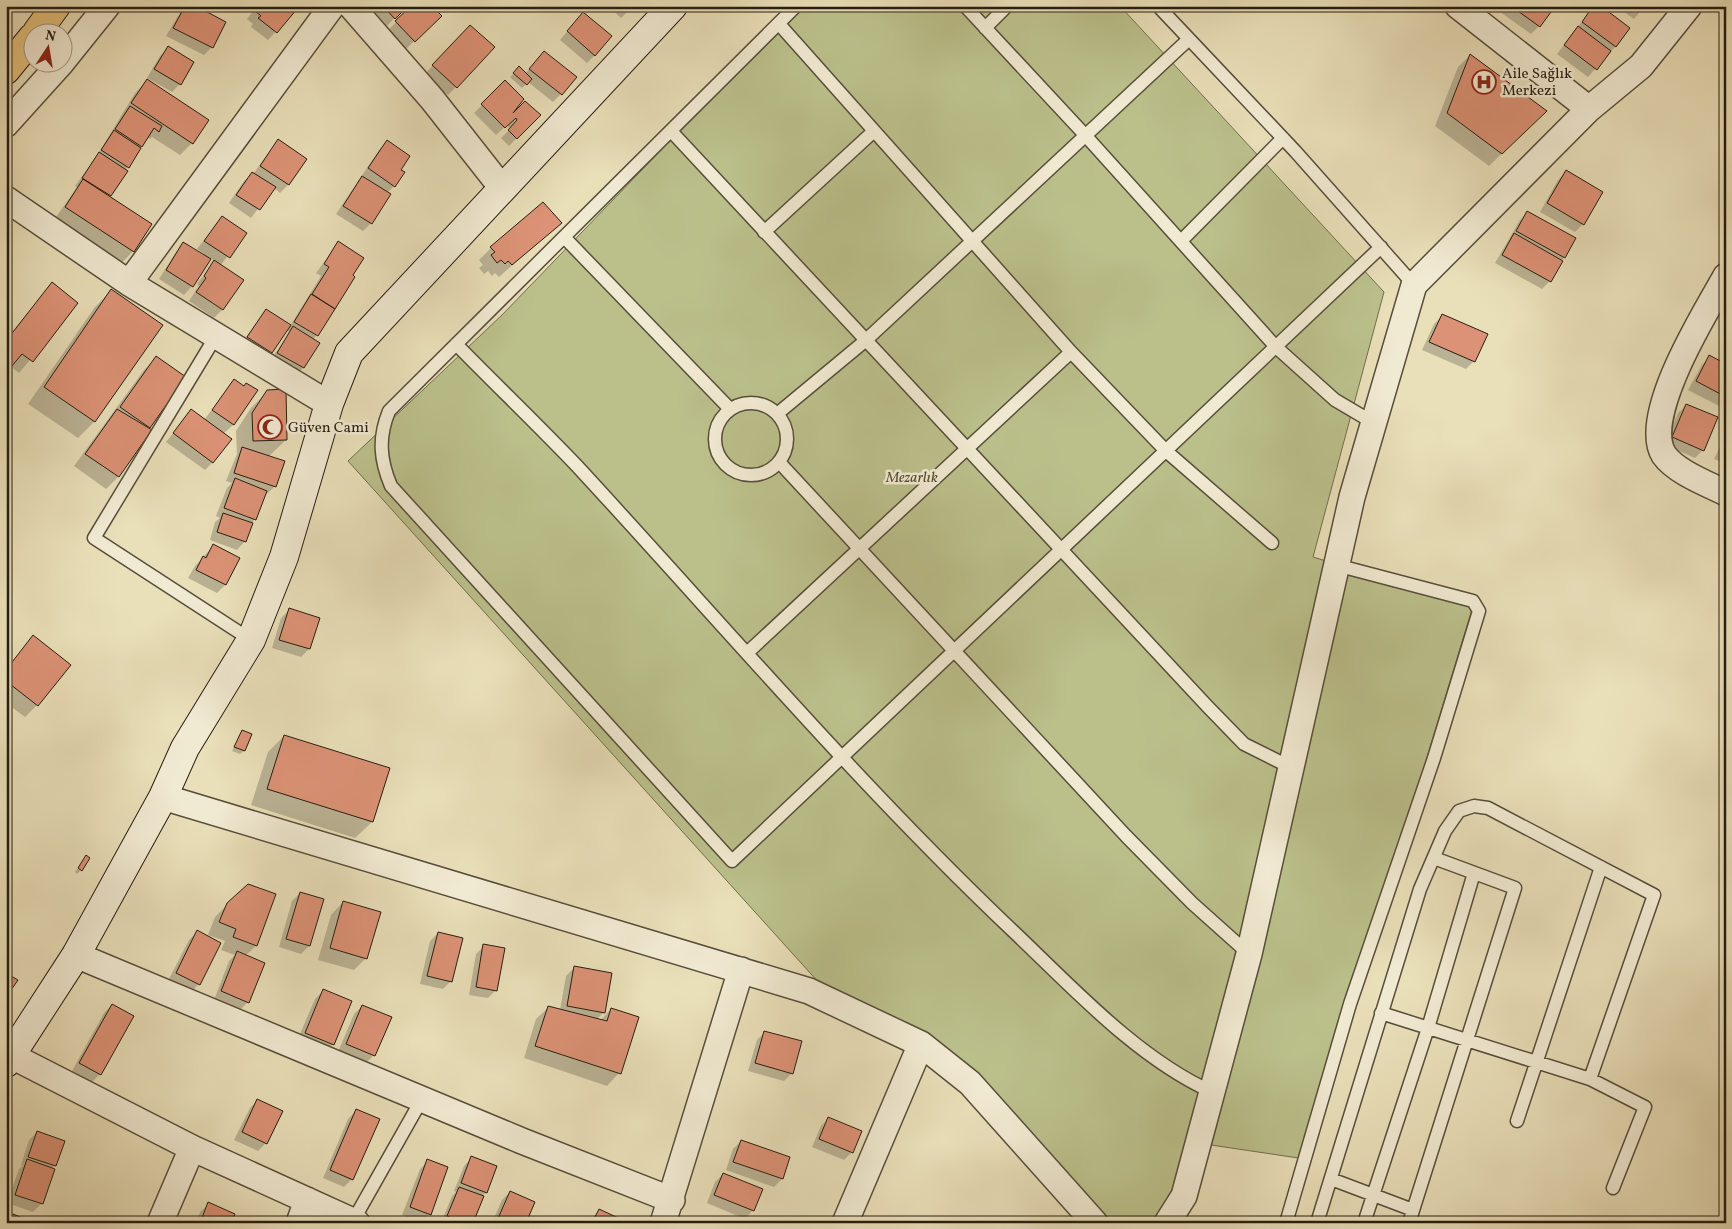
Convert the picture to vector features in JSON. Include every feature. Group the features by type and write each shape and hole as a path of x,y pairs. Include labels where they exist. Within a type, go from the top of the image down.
{"highway":[{"path":"44,22 56,6"},
{"path":"6,70 22,50"}],"street":[{"path":"72,50 107,6"},
{"path":"129,283 332,6"},
{"path":"351,6 432,99 502,188"},
{"path":"355,1222 303,1212 192,1148 8,1059 76,955 163,797 185,748 251,640 284,557 329,404 349,353 673,6"},
{"path":"1458,6 1589,109"},
{"path":"1167,1223 1184,1196 1250,954 1352,497 1414,285 1589,109 1641,66 1689,6"},
{"path":"6,124 53,72"},
{"path":"6,199 129,283 329,404"},
{"path":"1726,276 1666,392 1658,422 1659,442 1665,456 1688,475 1726,493"},
{"path":"163,797 809,991 922,1044 970,1083 1095,1223"},
{"path":"76,955 522,1141 672,1200"},
{"path":"663,1223 672,1200 742,970"},
{"path":"845,1223 922,1044"},
{"path":"160,1223 192,1148"}],"lane":[{"path":"796,6 389,412 382,434 381,445 382,459 391,486 732,861 1381,248"},
{"path":"965,6 1085,135 1276,347 1335,400 1374,424"},
{"path":"985,28 1007,6"},
{"path":"1158,6 1283,138 1414,285"},
{"path":"779,24 1071,352 1166,451 1272,542"},
{"path":"777,414 865,342 1189,39"},
{"path":"671,131 865,342 1244,744 1290,768"},
{"path":"764,232 874,131"},
{"path":"1181,241 1283,138"},
{"path":"564,237 730,409"},
{"path":"216,336 94,538 251,640"},
{"path":"456,344 574,464 841,758 972,892 1107,1020 1166,1066 1195,1085 1212,1092"},
{"path":"747,653 1071,352"},
{"path":"748,403 759,403 777,414 787,432 784,453 779,462 762,473 752,475 741,473 724,462 717,448 715,434 723,416 730,409 748,403"},
{"path":"779,462 1126,836 1192,902 1250,954"},
{"path":"1286,1223 1350,1004 1434,758 1479,610 1473,601 1336,565"},
{"path":"1317,1223 1420,889 1445,831 1459,811 1481,807 1654,895 1590,1079"},
{"path":"1409,1223 1515,888 1434,858"},
{"path":"1517,1121 1601,867"},
{"path":"1364,1223 1428,1028 1474,872"},
{"path":"1381,1013 1590,1079 1645,1107 1613,1188"},
{"path":"355,1222 422,1099"},
{"path":"1330,1179 1373,1193 1413,1210"}],"green space":[{"name":"Mezarlık","path":"800,6 1120,6 1384,292 1313,557 1473,606 1305,1159 1211,1145 1170,1223 1095,1223 972,1080 829,994 348,461 502,315"}],"building":[{"path":"185,6 196,6 226,22 213,48 173,28"},
{"path":"257,6 293,6 297,9 277,33 258,18 261,16 254,10"},
{"path":"383,6 408,6 395,19"},
{"path":"411,6 432,6 442,16 415,42 395,21"},
{"path":"1511,6 1543,6 1551,12 1540,27"},
{"path":"1593,6 1601,6 1630,28 1616,47 1582,22"},
{"path":"583,12 612,36 595,56 567,31"},
{"path":"470,25 495,47 457,88 432,65"},
{"path":"1578,26 1611,51 1597,70 1564,45"},
{"path":"168,46 194,62 181,85 154,69"},
{"path":"544,51 577,77 562,95 529,69"},
{"name":"Aile Sağlık Merkezi","path":"1470,54 1547,111 1502,154 1447,113"},
{"path":"519,66 532,79 527,85 513,73"},
{"path":"147,79 209,120 193,144 131,103"},
{"path":"505,80 524,99 513,113 525,101 541,115 517,139 508,130 517,120 516,118 505,128 481,104"},
{"path":"130,106 162,126 159,132 154,128 142,147 115,129"},
{"path":"114,130 141,148 129,168 101,150"},
{"path":"278,139 307,159 289,185 260,166"},
{"path":"387,140 410,156 401,170 405,172 395,187 368,168"},
{"path":"99,152 128,171 111,196 82,178"},
{"path":"1566,170 1603,192 1584,225 1547,203"},
{"path":"252,172 276,187 260,210 236,195"},
{"path":"362,176 391,194 372,224 343,206"},
{"path":"83,179 152,224 134,252 65,207"},
{"path":"543,202 562,223 512,265 508,261 505,264 501,260 497,263 491,255 495,252 490,247"},
{"path":"1527,211 1576,238 1565,258 1516,231"},
{"path":"222,216 247,233 230,258 204,241"},
{"path":"1514,233 1563,261 1551,282 1502,255"},
{"path":"338,241 364,258 353,275 355,277 335,309 312,294 329,267 324,264"},
{"path":"183,242 211,259 193,287 166,270"},
{"path":"214,260 244,280 223,310 196,292 206,278 204,276"},
{"path":"52,282 78,303 33,362 22,354 6,373 6,344 9,343 6,341"},
{"path":"111,289 163,325 95,422 44,387"},
{"path":"311,294 335,309 318,336 294,322"},
{"path":"266,309 291,325 272,353 247,337"},
{"path":"1442,314 1488,334 1475,362 1429,342"},
{"path":"293,326 320,343 304,368 277,353"},
{"path":"1709,355 1726,364 1726,397 1696,381"},
{"path":"156,356 186,377 150,428 120,407"},
{"path":"234,379 244,386 246,383 258,390 234,425 212,410"},
{"name":"Güven Cami","path":"286,389 287,440 253,441 252,413 267,390"},
{"path":"1686,404 1718,417 1704,451 1672,437"},
{"path":"117,409 152,430 119,477 85,454"},
{"path":"191,409 232,439 213,463 173,433"},
{"path":"242,447 285,461 276,487 234,473"},
{"path":"235,478 267,491 256,520 224,508"},
{"path":"223,513 253,523 246,542 217,532"},
{"path":"213,544 240,558 226,585 196,570 203,556 206,558"},
{"path":"289,608 320,618 310,649 279,640"},
{"path":"33,635 71,665 38,706 6,681 6,670"},
{"path":"242,730 252,734 245,751 234,747"},
{"path":"284,735 390,768 373,822 267,789"},
{"path":"86,855 90,858 82,871 78,868"},
{"path":"248,884 276,894 257,946 233,937 236,929 219,922 227,903"},
{"path":"300,892 324,899 310,946 286,939"},
{"path":"343,901 381,912 367,959 330,948"},
{"path":"197,930 221,943 200,985 176,973"},
{"path":"438,932 463,938 452,982 427,976"},
{"path":"483,944 505,948 497,991 476,987"},
{"path":"237,951 265,963 249,1003 221,991"},
{"path":"574,966 612,973 605,1013 567,1006"},
{"path":"6,973 18,980 7,996 6,995"},
{"path":"323,989 352,1001 334,1045 305,1033"},
{"path":"112,1004 134,1016 101,1075 79,1063"},
{"path":"362,1005 392,1017 375,1056 346,1044"},
{"path":"548,1006 607,1021 611,1008 639,1017 621,1074 535,1046"},
{"path":"764,1031 802,1041 793,1074 755,1063"},
{"path":"257,1099 283,1111 267,1144 242,1132"},
{"path":"356,1109 380,1119 353,1180 330,1170"},
{"path":"828,1117 862,1131 853,1153 819,1139"},
{"path":"37,1131 65,1141 56,1166 28,1157"},
{"path":"741,1140 790,1157 783,1179 733,1162"},
{"path":"471,1156 497,1166 487,1193 461,1183"},
{"path":"27,1159 55,1169 43,1204 15,1195"},
{"path":"427,1159 448,1167 431,1215 410,1207"},
{"path":"723,1173 763,1189 754,1211 714,1195"},
{"path":"459,1187 484,1196 473,1223 465,1223 447,1216"},
{"path":"510,1191 535,1202 526,1223 496,1223"},
{"path":"208,1202 235,1214 231,1223 200,1223"},
{"path":"599,1209 629,1223 592,1223"},
{"path":"13,1214 35,1223 10,1223"}],"place":[{"name":"Aile Sağlık Merkezi","path":"1484,82"},
{"name":"Güven Cami","path":"270,427"}]}
